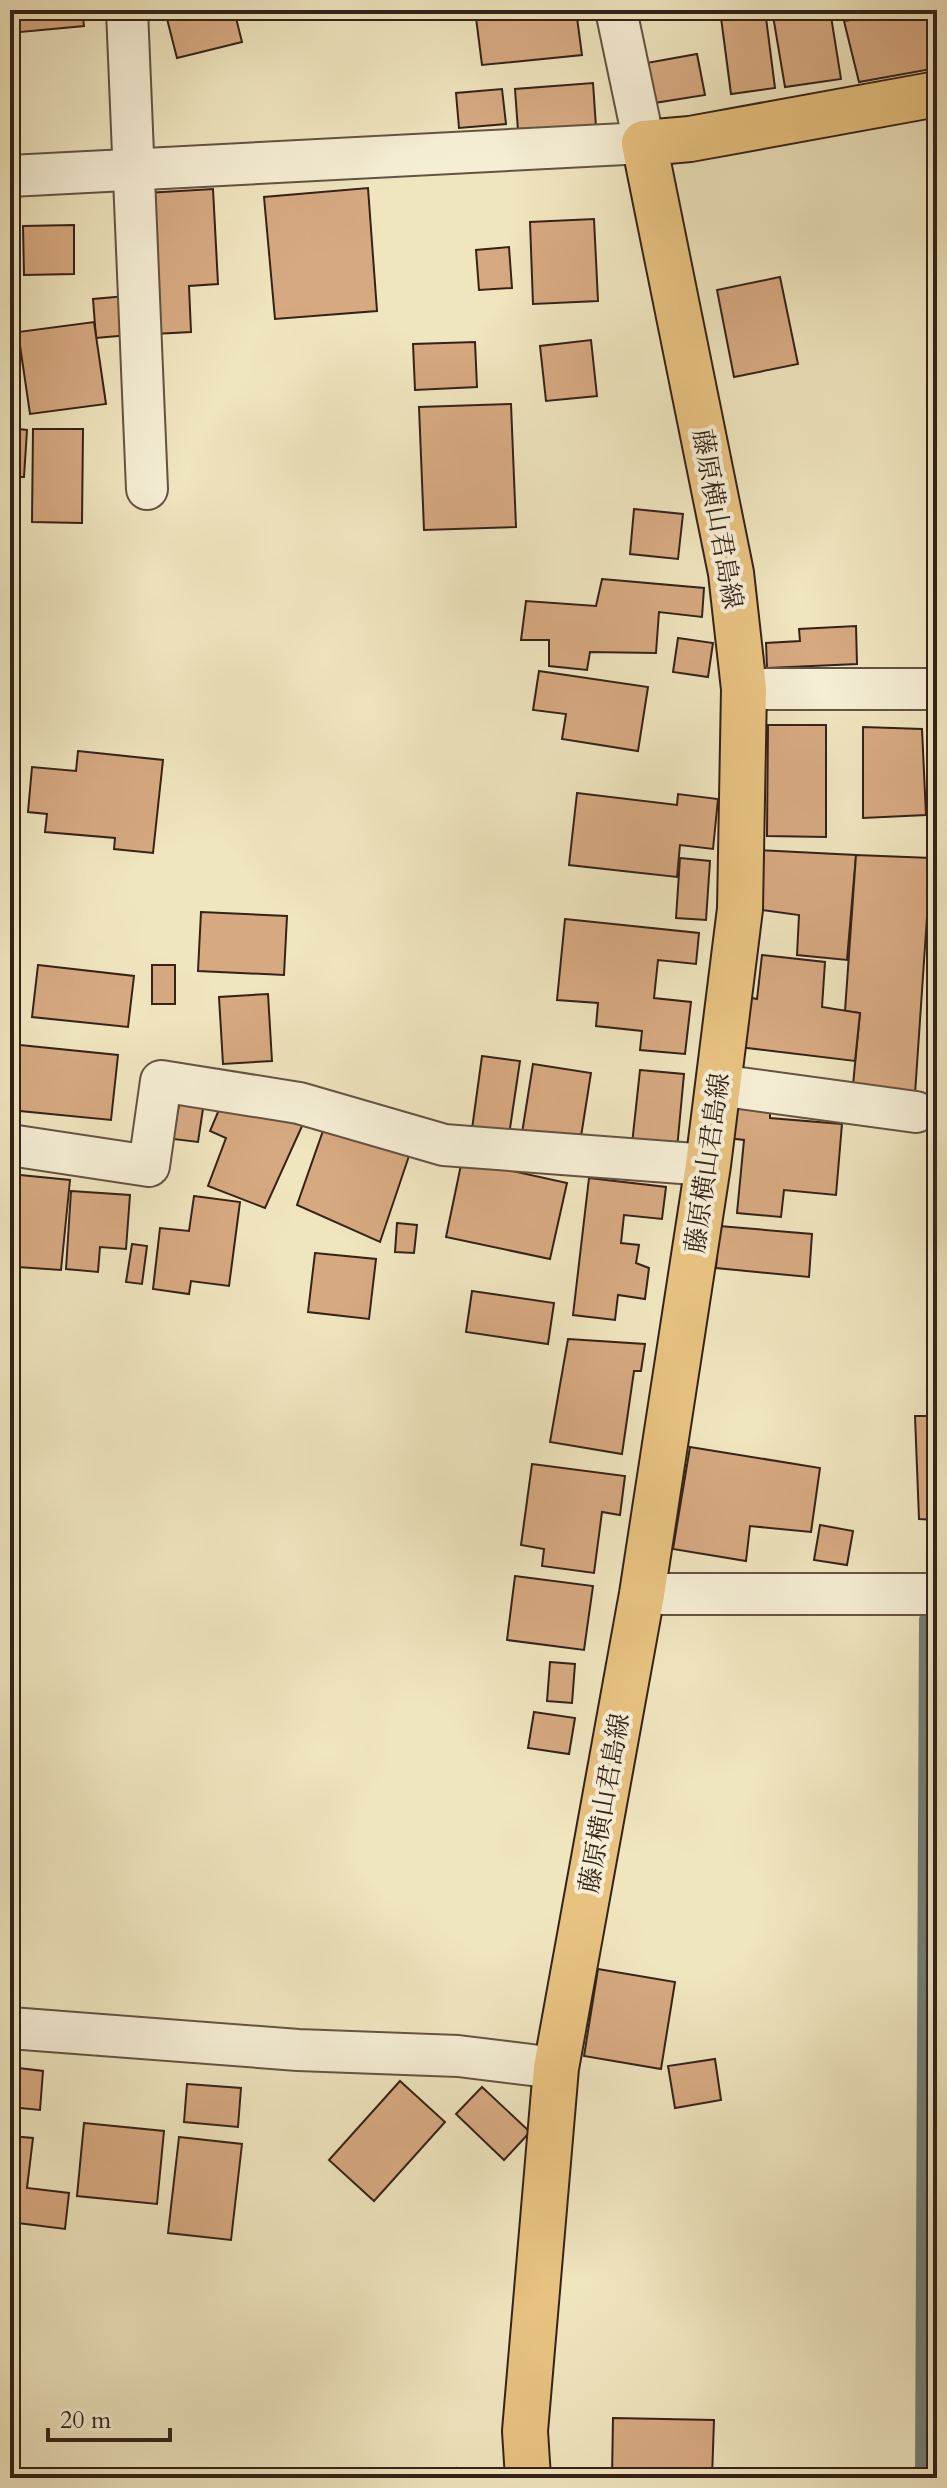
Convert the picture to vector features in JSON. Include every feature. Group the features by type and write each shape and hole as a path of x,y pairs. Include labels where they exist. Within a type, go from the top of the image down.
{"main road":[{"path":"644,143 690,139 937,94"},
{"name":"藤原横山君島線","path":"528,2478 525,2431 556,2068 642,1594 708,1165 740,909 744,689 727,550 644,143"}],"street":[{"path":"127,10 147,489"},
{"path":"10,176 644,143 616,10"},
{"path":"744,689 937,689"},
{"path":"10,1145 149,1166 161,1081 299,1103 444,1145 708,1165"},
{"path":"718,1085 916,1112"},
{"path":"642,1594 937,1594"},
{"path":"10,2028 298,2050 458,2056 556,2068"}],"building":[{"path":"10,10 82,10 84,26 10,33"},
{"path":"186,10 234,10 242,42 177,58 166,15"},
{"path":"475,10 576,10 582,55 482,65"},
{"path":"720,10 765,10 775,88 731,94"},
{"path":"772,10 830,10 841,79 785,87"},
{"path":"912,10 933,10 937,68 859,82 844,21"},
{"path":"697,54 705,95 648,104 641,64"},
{"path":"593,83 596,127 518,131 515,89"},
{"path":"502,89 506,124 459,128 456,93"},
{"path":"368,188 377,311 275,319 264,197"},
{"path":"213,189 218,284 189,286 191,332 154,334 146,193"},
{"path":"594,219 598,301 533,304 530,222"},
{"path":"74,225 74,274 24,275 23,226"},
{"path":"509,247 512,288 479,290 476,250"},
{"path":"780,277 798,364 734,377 717,290"},
{"path":"126,296 129,335 96,338 93,299"},
{"path":"94,322 106,404 30,414 18,332"},
{"path":"591,340 597,396 546,401 540,346"},
{"path":"475,342 477,387 415,390 413,344"},
{"path":"511,404 516,527 424,530 419,407"},
{"path":"10,428 27,430 24,477 10,477"},
{"path":"33,429 83,429 82,523 32,522"},
{"path":"634,509 683,514 678,559 630,554"},
{"path":"602,579 704,588 702,617 659,612 656,653 590,652 587,670 549,666 549,640 521,640 526,601 596,606"},
{"path":"856,626 857,664 767,668 766,643 800,641 799,629"},
{"path":"678,638 713,643 708,677 673,672"},
{"path":"539,671 648,687 638,751 562,739 566,714 533,710"},
{"path":"768,725 826,725 826,837 767,836"},
{"path":"863,727 922,729 926,815 863,818"},
{"path":"78,751 163,760 153,853 114,849 115,838 45,832 47,814 28,812 32,767 76,771"},
{"path":"577,793 677,805 678,794 718,799 713,849 680,845 677,877 569,865"},
{"path":"757,850 856,855 847,960 797,955 799,915 754,909"},
{"path":"856,855 931,858 915,1094 853,1085 860,1013 845,1011"},
{"path":"680,858 710,861 706,920 676,918"},
{"path":"201,912 287,916 284,975 198,971"},
{"path":"565,919 699,933 696,964 658,960 654,998 691,1002 685,1054 640,1050 642,1031 596,1026 598,1003 557,1000"},
{"path":"762,955 825,962 822,1007 860,1013 855,1061 739,1047 742,996 757,999"},
{"path":"38,965 134,976 128,1027 32,1017"},
{"path":"152,965 175,965 175,1004 152,1004"},
{"path":"268,994 272,1061 223,1064 219,997"},
{"path":"10,1044 118,1055 111,1120 10,1110"},
{"path":"482,1056 520,1061 509,1135 472,1129"},
{"path":"533,1064 591,1073 580,1143 522,1133"},
{"path":"640,1070 684,1074 677,1149 632,1144"},
{"path":"180,1099 204,1102 198,1142 173,1139"},
{"path":"730,1102 770,1105 770,1118 842,1124 836,1195 784,1190 781,1217 737,1213 744,1140 727,1138"},
{"path":"221,1105 303,1124 265,1208 208,1186 226,1138 210,1131"},
{"path":"324,1128 409,1156 380,1242 297,1205"},
{"path":"462,1160 567,1183 550,1259 446,1237"},
{"path":"10,1174 70,1180 61,1270 18,1267 18,1245 10,1244"},
{"path":"589,1178 666,1187 662,1219 624,1215 621,1243 639,1245 636,1263 649,1268 645,1299 618,1295 615,1320 573,1315"},
{"path":"71,1191 130,1195 126,1249 100,1247 98,1272 66,1269"},
{"path":"194,1196 240,1202 229,1286 191,1281 189,1294 153,1289 160,1228 189,1231"},
{"path":"397,1223 417,1225 414,1253 395,1252"},
{"path":"719,1226 812,1234 809,1277 716,1268"},
{"path":"132,1244 147,1246 142,1284 126,1282"},
{"path":"315,1253 376,1259 369,1319 308,1312"},
{"path":"472,1291 554,1303 548,1344 466,1332"},
{"path":"568,1339 645,1344 641,1371 634,1371 622,1454 550,1442"},
{"path":"915,1416 937,1416 937,1520 919,1519"},
{"path":"690,1447 820,1468 811,1532 750,1526 746,1561 673,1549"},
{"path":"532,1464 625,1476 620,1515 602,1512 594,1573 542,1566 544,1549 521,1545"},
{"path":"820,1525 853,1531 847,1565 814,1560"},
{"path":"515,1576 593,1586 584,1650 507,1640"},
{"path":"550,1662 575,1664 572,1703 547,1701"},
{"path":"534,1712 575,1718 569,1754 528,1748"},
{"path":"598,1969 675,1982 661,2069 584,2056"},
{"path":"715,2059 721,2100 675,2108 668,2066"},
{"path":"10,2067 43,2071 40,2110 10,2107"},
{"path":"400,2081 445,2122 374,2201 329,2160"},
{"path":"187,2084 241,2088 238,2127 184,2122"},
{"path":"482,2087 530,2132 504,2160 456,2114"},
{"path":"84,2123 164,2131 157,2204 77,2196"},
{"path":"10,2136 33,2138 27,2188 69,2193 65,2229 10,2222"},
{"path":"179,2137 242,2144 231,2240 168,2233"},
{"path":"613,2418 714,2420 712,2478 612,2478"},
{"path":"456,2468 458,2478 409,2478"}],"waterway":[{"path":"921,2478 925,1619"}]}
